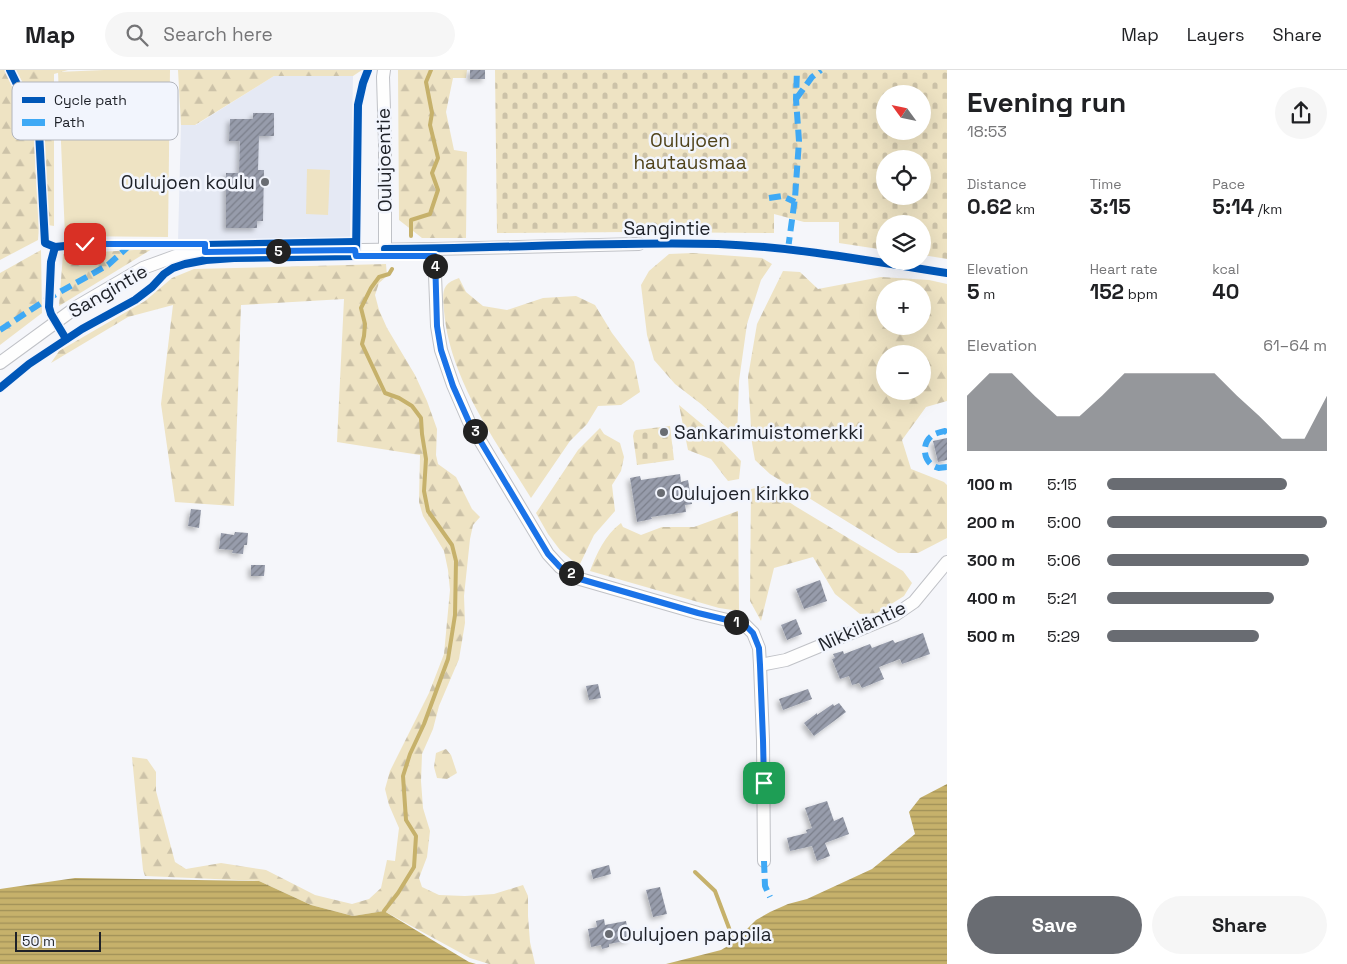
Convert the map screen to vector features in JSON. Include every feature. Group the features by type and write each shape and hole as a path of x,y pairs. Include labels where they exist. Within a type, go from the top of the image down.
{"street":[{"name":"Oulujoentie","path":"384,70 385,249"},
{"name":"Sangintie","path":"0,363 78,306 143,268 176,256 205,252 639,244"},
{"path":"434,249 437,326 441,350 453,386 469,422 548,554 560,567 580,579 698,613 744,624 753,633 759,648 760,665 764,861"},
{"name":"Nikkiläntie","path":"760,665 786,660 895,615 914,602 947,562"}],"shaded area":[{"name":"Oulujoen koulu","path":"274,76 353,76 350,238 178,241 181,125 196,125"},
{"path":"947,784 947,964 666,964 721,950 733,943 756,920 770,912 788,904 807,899 872,869 915,834 909,812 920,798"},
{"path":"75,878 259,881 311,905 353,916 384,911 469,962 476,964 0,964 0,889"}],"green space":[{"path":"0,70 5,70 12,84 12,140 34,140 39,227 38,240 0,260"},
{"path":"16,70 68,70 54,74 54,82 22,82"},
{"path":"170,70 170,82 58,82 58,72"},
{"path":"178,70 362,70 353,76 274,76 195,125 181,125"},
{"path":"398,70 467,70 466,78 453,78 446,112 454,150 467,152 466,238 422,238 399,220"},
{"name":"Oulujoen hautausmaa","path":"495,70 947,70 947,259 931,256 931,215 876,215 876,249 839,243 839,222 804,222 774,214 774,233 497,233"},
{"path":"44,140 54,140 54,226 48,225 44,176"},
{"path":"61,140 169,140 168,237 65,236"},
{"path":"307,169 330,170 328,215 306,214"},
{"path":"152,249 59,306 63,254"},
{"path":"41,250 42,313 0,345 0,273"},
{"path":"693,253 762,258 772,264 761,280 747,324 739,381 737,437 701,404 675,384 654,360 647,335 641,285 649,271 669,254"},
{"path":"386,264 387,276 379,283 375,295 379,310 387,328 415,375 427,401 437,429 436,455 438,464 456,477 472,509 480,517 473,525 470,539 464,596 465,623 459,659 439,706 433,729 422,754 423,808 430,831 427,857 419,878 422,887 439,895 494,894 523,885 528,896 530,942 535,964 489,964 470,958 384,911 353,916 311,905 259,881 145,876 143,870 132,757 147,759 156,772 156,791 175,862 186,869 221,863 266,870 315,895 352,904 369,899 381,888 387,860 395,861 399,828 389,805 385,789 390,771 429,693 444,654 450,590 448,570 444,551 423,516 419,502 420,455 337,442 344,299 241,305 234,506 175,502 161,404 173,305 128,317 51,363 59,351 145,301 172,278 194,269"},
{"path":"783,271 800,272 818,289 881,277 929,280 876,280 876,335 931,335 931,280 947,284 947,401 926,407 902,440 911,469 944,482 947,485 947,538 918,553 898,553 770,474 755,460 752,443 748,377 757,324"},
{"path":"459,278 466,292 483,306 507,310 543,298 576,296 595,305 612,333 634,362 640,392 621,405 598,406 587,424 570,441 531,498 477,409 455,362 448,337 443,295 448,283"},
{"path":"679,405 722,441 741,461 739,479 728,481 711,459 688,450"},
{"path":"670,426 674,460 637,465 634,432 636,430"},
{"path":"600,428 604,434 620,443 624,457 621,471 612,485 615,511 594,535 579,566 560,550 536,513 578,450"},
{"path":"766,486 795,506 903,571 912,583 904,596 877,613 860,614 835,594 813,557 774,568 761,621 750,601 751,489"},
{"path":"738,511 739,611 719,608 590,571 606,539 621,523 623,527 641,535 662,527 694,527"},
{"path":"446,749 451,755 457,773 447,779 437,778 434,767 436,753"}],"building":[{"path":"470,70 485,70 485,79 470,79"},
{"path":"253,113 274,113 274,136 259,136 258,170 264,170 263,221 257,221 257,228 226,228 226,173 239,173 240,141 229,141 230,119 253,119"},
{"path":"947,438 947,460 938,462 933,441"},
{"name":"Oulujoen kirkko","path":"680,474 681,482 688,480 692,504 685,505 686,512 651,517 652,519 637,522 630,478 640,476 641,480"},
{"path":"191,509 201,510 199,528 188,526"},
{"path":"235,532 248,533 247,545 244,545 243,554 232,553 233,550 219,549 221,533 234,535"},
{"path":"251,565 265,565 264,576 251,576"},
{"path":"820,580 827,601 804,609 796,589"},
{"path":"796,619 802,634 787,640 781,625"},
{"path":"923,633 930,654 902,664 900,659 879,667 884,679 862,688 859,683 852,685 849,676 840,679 832,659 835,658 833,654 843,651 844,654 870,644 872,648 893,640 895,643"},
{"path":"598,684 601,698 589,700 586,686"},
{"path":"808,689 812,699 783,710 779,699"},
{"path":"839,703 846,712 814,736 804,723 817,713 817,715 833,704 834,706"},
{"path":"827,801 834,821 843,817 849,834 825,843 830,856 817,861 812,846 790,851 787,838 807,833 806,830 812,828 805,808"},
{"path":"609,865 611,874 593,879 591,870"},
{"path":"660,887 667,914 653,917 646,890"},
{"name":"Oulujoen pappila","path":"604,919 605,925 626,921 630,940 609,944 609,947 602,949 601,945 591,947 588,929 597,927 596,921"}],"waterway":[{"path":"411,236 411,220 430,214 438,190 432,173 438,158 430,125 432,113 426,82 431,70"},
{"path":"384,911 414,867 416,836 406,820 403,776 448,659 455,615 456,561 452,545 428,511 424,491 426,459 421,418 412,406 399,398 385,393 362,344 365,324 361,308 379,277 389,274 392,269"},
{"path":"695,872 715,891 733,943"}],"marked path":[{"path":"788,249 795,198 799,141 796,99 797,70"},
{"path":"796,99 812,77 821,70"},
{"path":"769,198 782,196 795,202"},
{"path":"0,330 49,298 108,265 130,245"},
{"path":"947,433 945,431 933,435 926,443 925,448 929,463 939,468 947,467"},
{"path":"764,861 765,886 770,897"}],"cycle path":[{"path":"10,70 16,82"},
{"path":"368,70 358,105 356,256 395,256"},
{"path":"39,140 45,243 55,247 51,262 49,307 51,314 66,339"},
{"path":"55,247 85,244 205,245 355,242"},
{"path":"385,249 676,243 718,244 804,251 947,273"},
{"path":"0,388 29,364 82,329 135,300 173,268 206,260 234,258 356,256"}],"place":[{"name":"Oulujoen koulu","path":"265,182"},
{"name":"Sankarimuistomerkki","path":"664,432"},
{"name":"Oulujoen kirkko","path":"661,493"},
{"name":"Oulujoen pappila","path":"609,934"}],"route":[{"path":"85,244 205,244 205,252 355,250 356,256 435,256 437,326 441,350 453,386 469,422 548,554 560,567 580,579 698,613 744,624 753,633 759,648 764,783"}]}
